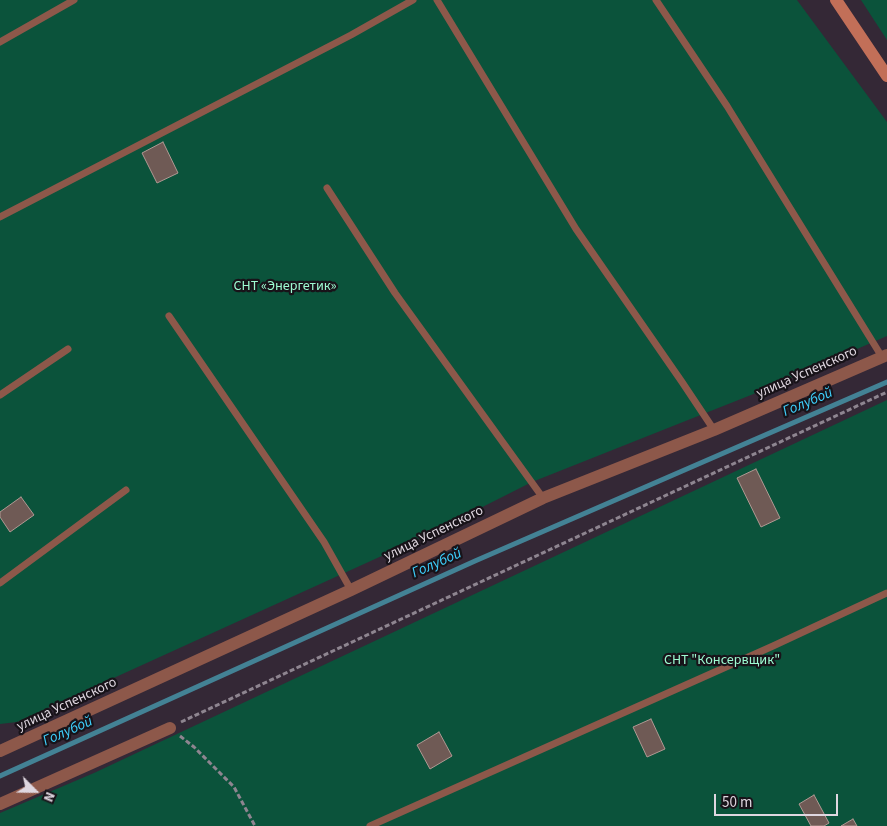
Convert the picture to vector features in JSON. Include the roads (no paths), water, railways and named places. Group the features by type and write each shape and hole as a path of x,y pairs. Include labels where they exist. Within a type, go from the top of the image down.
{"street":[{"path":"836,0 887,76"},
{"name":"улица Успенского","path":"0,752 351,590 543,498 714,430 885,356"},
{"path":"0,804 170,728"}],"lane":[{"path":"0,42 74,0"},
{"path":"0,217 352,34 413,0"},
{"path":"437,0 576,229 714,430"},
{"path":"656,0 727,106 885,356"},
{"path":"327,188 395,293 543,498"},
{"path":"169,316 324,542 351,590"},
{"path":"0,395 68,349"},
{"path":"0,584 126,490"},
{"path":"370,826 887,593"}],"waterway":[{"name":"Голубой","path":"0,776 475,561 887,382"}],"park label":[{"name":"СНТ «Энергетик»","path":"285,287"},
{"name":"СНТ \"Консервщик\"","path":"722,661"}]}
